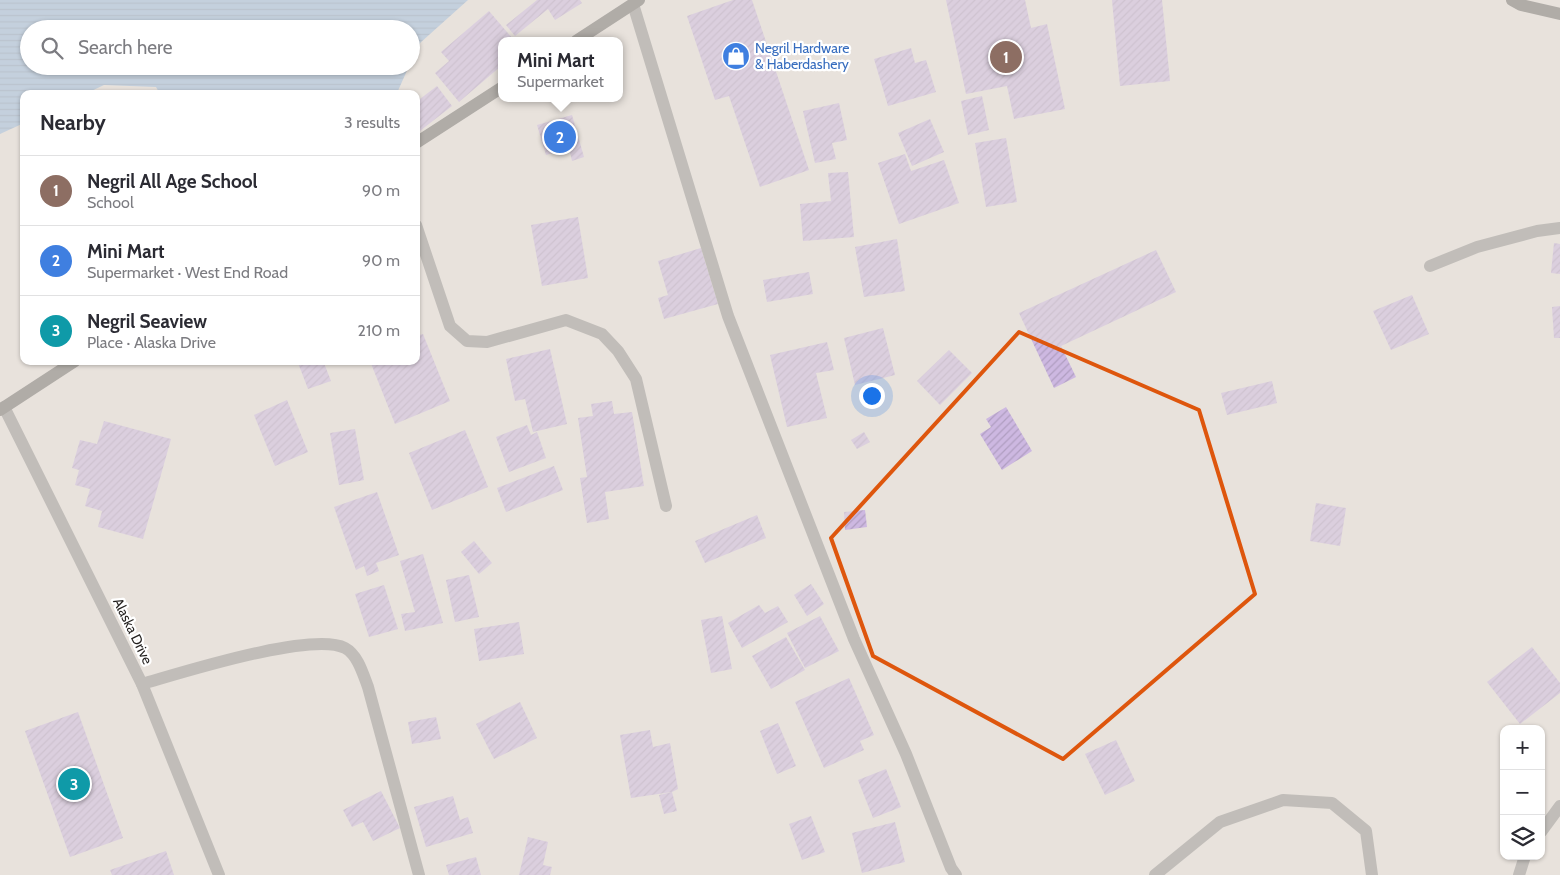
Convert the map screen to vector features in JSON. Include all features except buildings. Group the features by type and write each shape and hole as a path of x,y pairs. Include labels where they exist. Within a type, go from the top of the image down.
{"main road":[{"path":"1512,0 1522,5 1560,14"},
{"path":"582,37 636,2"},
{"path":"420,140 498,90"},
{"path":"2,408 69,365"}],"street":[{"path":"636,2 728,316 854,639 906,754 951,868 956,875"},
{"path":"1430,266 1477,247 1537,231 1560,228"},
{"path":"420,237 450,326 467,341 488,342 566,320 602,334 618,351 636,379 666,506"},
{"name":"Alaska Drive","path":"2,408 142,684 218,875"},
{"path":"142,684 268,651 326,644 346,649 353,655 360,667 368,687 419,875"},
{"path":"1155,875 1220,822 1283,800 1332,803 1366,831 1372,875"},
{"path":"1545,827 1560,806"},
{"path":"1519,875 1524,860"}],"highlighted area":[{"path":"1019,332 1199,410 1255,594 1063,759 873,656 831,538"}],"water":[{"path":"0,0 468,0 420,43 420,20 20,20 20,75 405,75 398,90 158,90 156,87 104,85 93,90 20,90 20,125 0,134"}],"place":[{"name":"Negril Hardware & Haberdashery","path":"736,56"},
{"name":"Negril All Age School","path":"1006,57"},
{"name":"Mini Mart","path":"560,137"},
{"name":"Negril Seaview","path":"74,784"}]}
